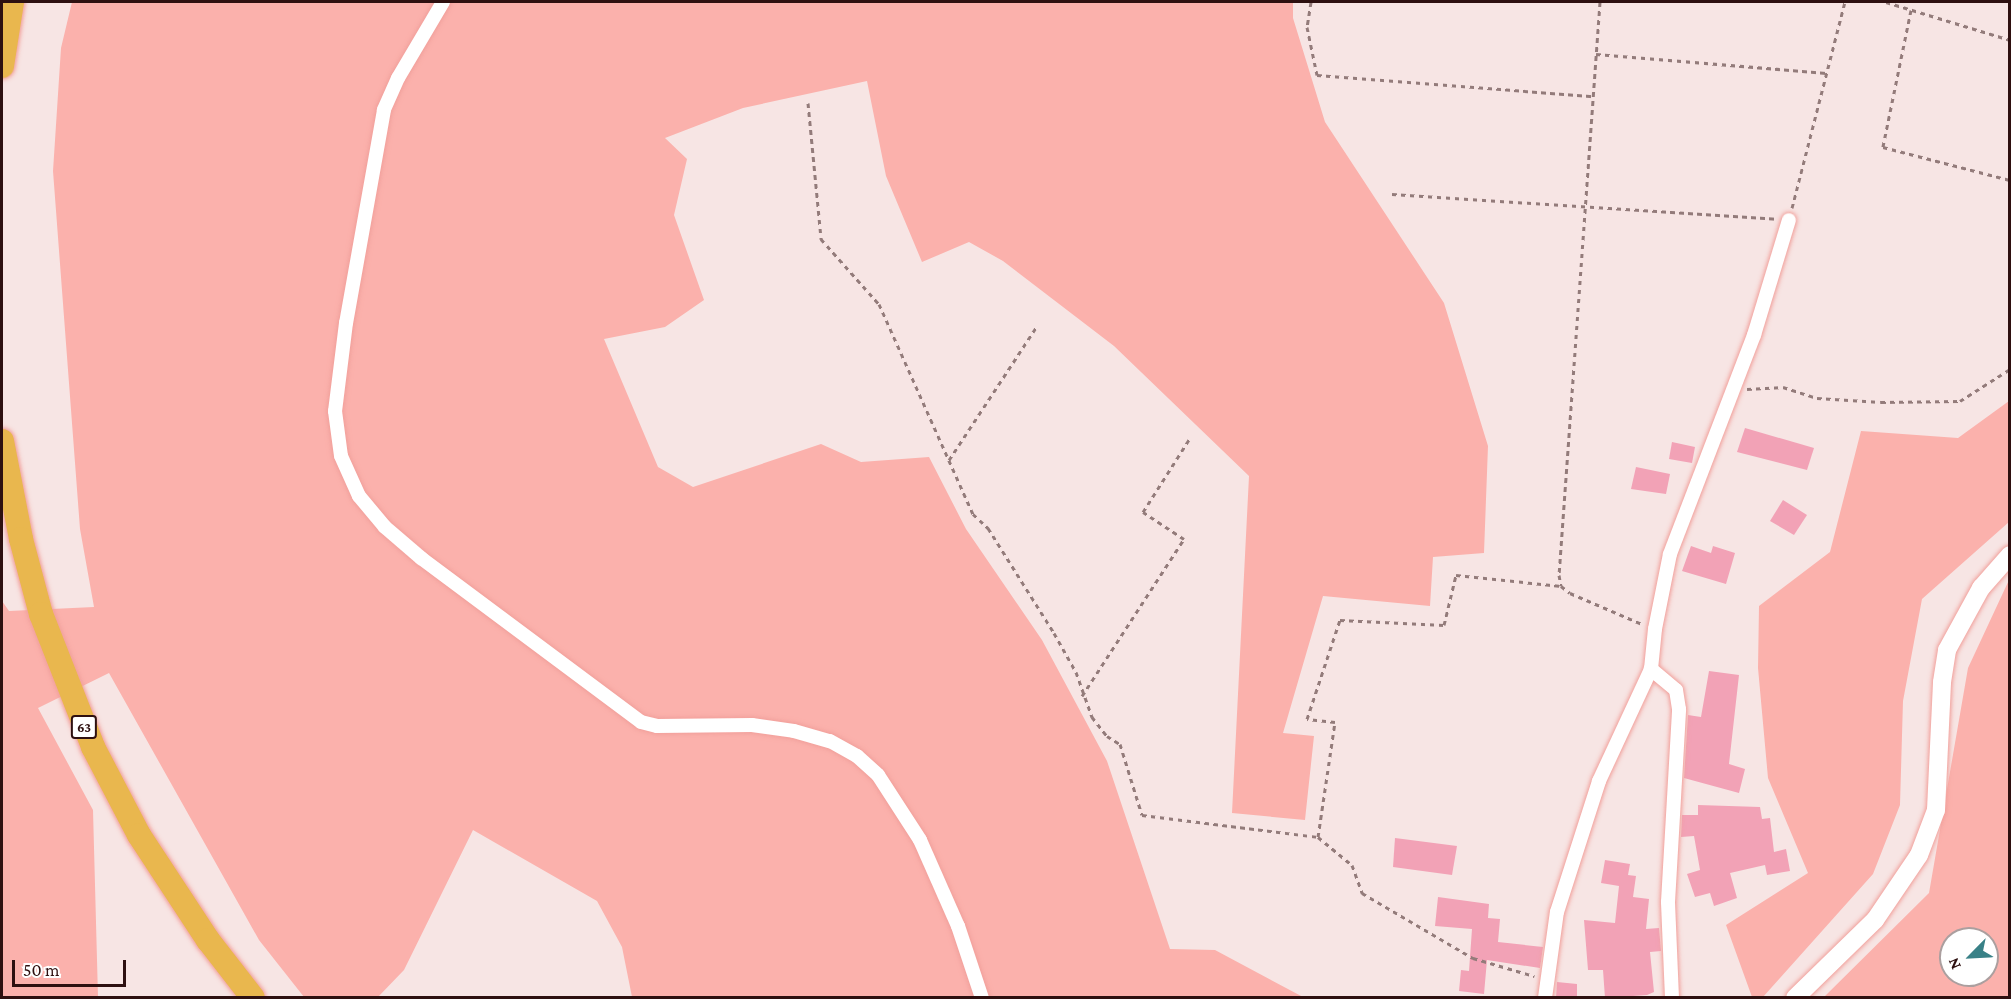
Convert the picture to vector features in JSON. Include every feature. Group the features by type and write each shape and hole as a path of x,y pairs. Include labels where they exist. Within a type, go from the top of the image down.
{"highway":[{"path":"2,66 12,2"},
{"name":"63","path":"2,441 21,539 41,614 93,747 139,835 208,940 254,998"}],"street":[{"path":"443,2 398,78 384,110 346,323 335,411 341,456 359,496 385,527 421,558 641,722 657,726 752,725 794,730 830,741 857,756 878,775 920,840 958,926 982,998"},
{"path":"1545,998 1557,912 1599,781 1651,669 1655,629 1670,554 1692,488 1733,390 1789,220"},
{"path":"1795,998 1875,920 1919,855 1936,810 1942,682 1947,650 1981,588 2010,555"},
{"path":"1651,669 1676,690 1679,710 1668,902 1672,998"}],"path":[{"path":"1311,2 1307,27 1317,75 1593,96"},
{"path":"1561,586 1560,541 1600,2"},
{"path":"1392,194 1789,220 1845,2"},
{"path":"1886,2 2010,40"},
{"path":"1911,10 1883,147 2010,180"},
{"path":"1596,54 1826,73"},
{"path":"808,103 821,239 879,304 973,514 988,528 1076,672 1082,696 1092,717 1124,752 1142,815 1318,837 1352,865 1362,893 1473,958 1547,979"},
{"path":"949,460 1037,326"},
{"path":"1733,390 1782,387 1817,398 1960,401 2010,369"},
{"path":"1082,696 1184,539 1143,512 1190,438"},
{"path":"1318,837 1335,722 1307,719 1340,620 1444,625 1456,575 1561,586 1601,608 1655,629"}],"shaded area":[{"path":"72,2 1293,2 1293,18 1325,122 1444,303 1488,446 1484,553 1433,557 1430,606 1323,596 1283,733 1314,736 1305,820 1232,813 1249,476 1114,346 1003,261 969,242 922,262 886,176 867,81 743,108 665,138 687,159 674,215 704,300 665,327 604,339 658,467 693,487 821,444 861,462 929,457 966,529 1042,640 1107,761 1170,949 1215,950 1303,997 632,997 622,947 597,901 473,830 404,970 378,997 304,997 259,940 109,673 38,708 93,810 98,997 2,997 2,601 9,611 94,607 80,529 53,171 61,48"},
{"path":"2009,401 2009,522 1922,599 1903,701 1900,805 1873,874 1763,997 1752,997 1726,925 1808,873 1768,778 1758,668 1759,606 1830,552 1861,431 1958,438"},
{"path":"2009,580 2009,997 1823,998 1929,893 1968,668"}],"building":[{"path":"1745,428 1814,448 1807,470 1737,452"},
{"path":"1672,442 1695,447 1692,463 1669,459"},
{"path":"1636,467 1670,474 1666,494 1631,489"},
{"path":"1783,500 1807,515 1794,535 1770,521"},
{"path":"1691,546 1711,553 1713,546 1735,553 1726,584 1682,571"},
{"path":"1709,671 1739,675 1729,764 1745,769 1739,793 1684,778 1688,715 1701,717"},
{"path":"1698,805 1760,807 1762,819 1770,818 1774,852 1786,849 1790,871 1767,875 1765,865 1730,873 1737,898 1714,906 1710,893 1695,897 1687,874 1700,870 1694,836 1681,837 1682,815 1698,815"},
{"path":"1395,838 1457,846 1452,875 1393,867"},
{"path":"1605,860 1630,864 1628,875 1636,876 1633,897 1649,899 1646,929 1659,928 1661,951 1650,952 1654,992 1647,995 1605,998 1603,970 1588,970 1584,920 1615,923 1619,886 1601,883"},
{"path":"1438,897 1489,904 1488,918 1500,919 1498,942 1543,947 1540,968 1487,960 1484,994 1459,991 1461,970 1469,971 1472,929 1435,926"},
{"path":"1557,982 1577,984 1577,998 1556,998"}]}
